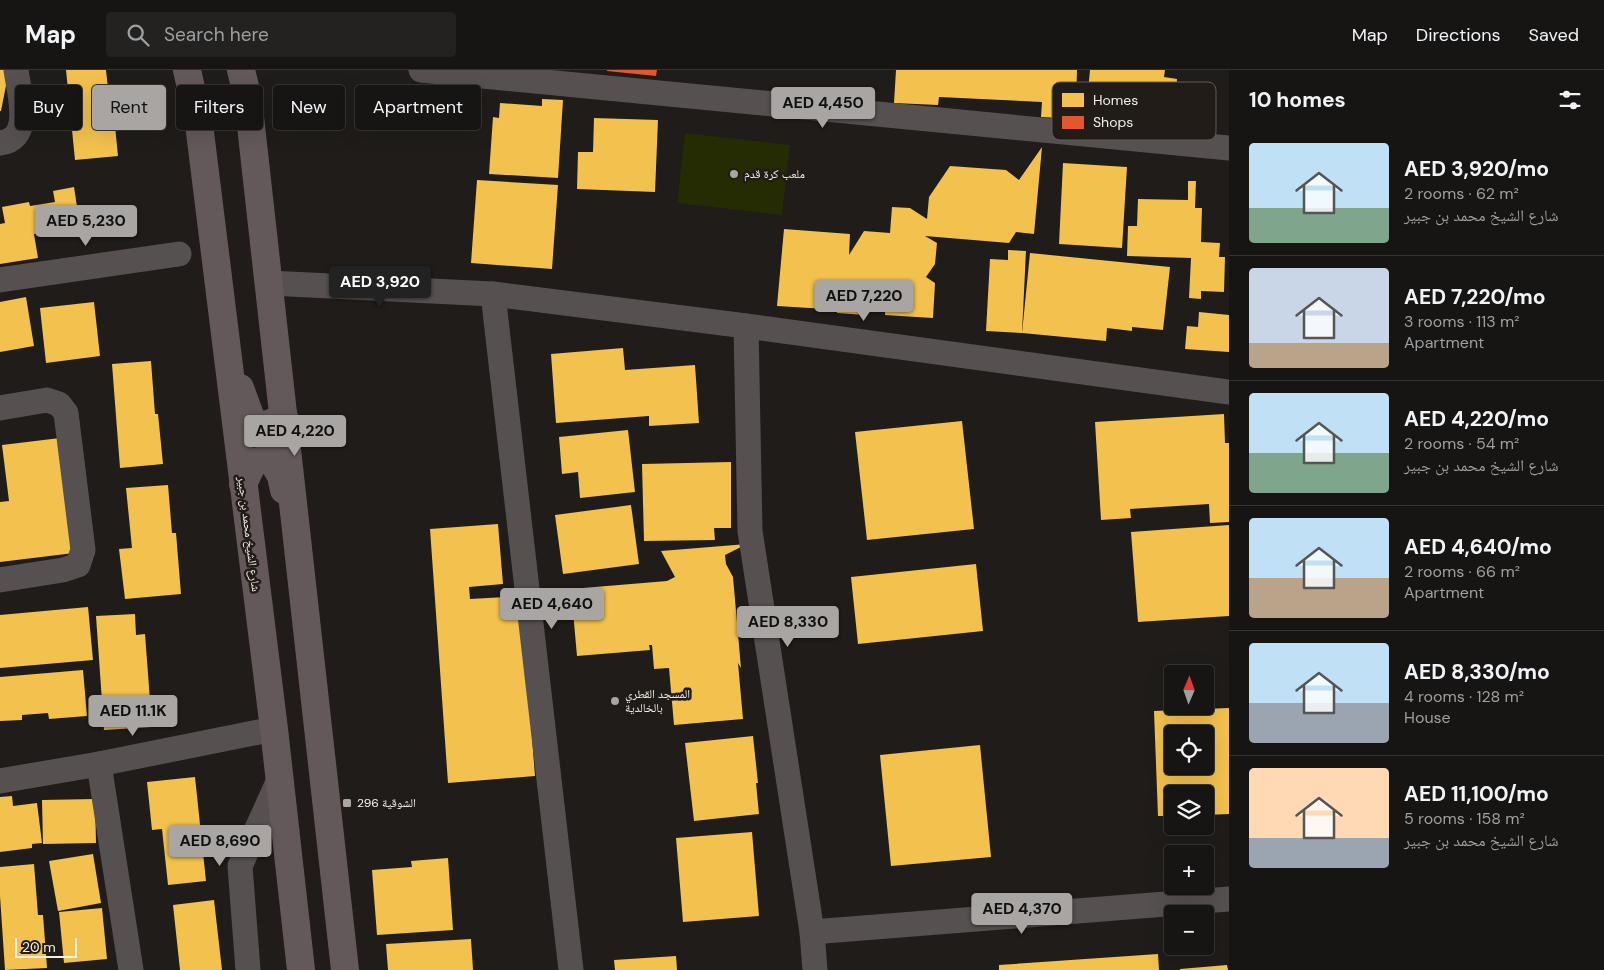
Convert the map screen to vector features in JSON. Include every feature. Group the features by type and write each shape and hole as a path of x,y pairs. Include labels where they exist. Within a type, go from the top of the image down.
{"main road":[{"name":"شارع الشيخ محمد بن جبير","path":"186,70 199,124 274,729 301,970"},
{"path":"241,70 248,99 345,970"},
{"path":"227,354 252,421 265,426 284,417"},
{"path":"243,484 253,463 270,458 281,476 299,557"}],"street":[{"path":"0,143 14,138 21,127 22,115 16,70"},
{"path":"421,70 1052,131"},
{"path":"1146,140 1229,148"},
{"path":"0,280 178,254"},
{"path":"269,283 493,294 746,326 1229,392"},
{"path":"493,294 571,970"},
{"path":"746,326 750,531 812,932 815,970"},
{"path":"0,408 47,400 59,404 66,413 83,550 78,565 63,570 0,580"},
{"path":"0,781 99,764 274,729"},
{"path":"99,764 131,970"},
{"path":"248,970 240,866 280,780"},
{"path":"812,932 1229,899"}],"green space":[{"name":"ملعب كرة قدم","path":"685,133 790,145 782,215 677,203"}],"building: Homes":[{"path":"0,70 9,70 1,111 0,111"},
{"path":"66,70 106,70 108,85 92,85 92,130 115,130 118,156 75,160 72,130 82,130 82,85 68,85"},
{"path":"896,70 1077,70 1077,82 1052,82 1052,118 1041,117 1042,102 939,97 938,105 894,103"},
{"path":"1090,70 1165,70 1164,77 1177,79 1177,82 1089,82"},
{"path":"542,99 563,100 558,178 489,174 493,117 499,118 500,103 542,106"},
{"path":"594,118 658,120 655,192 577,189 578,152 593,152"},
{"path":"1042,147 1034,234 1016,232 1009,243 925,236 937,243 935,264 926,277 935,283 933,318 885,315 887,283 866,315 837,313 839,289 826,309 777,306 784,229 850,234 849,255 864,231 890,233 892,207 910,208 927,219 929,197 950,166 1006,170 1019,180"},
{"path":"1063,163 1127,167 1122,248 1059,244"},
{"path":"477,180 558,185 552,269 471,263"},
{"path":"1188,181 1196,181 1195,208 1202,208 1201,242 1220,243 1219,257 1225,257 1224,292 1201,291 1201,299 1189,298 1191,258 1127,256 1128,226 1137,226 1138,199 1188,200"},
{"path":"74,187 80,226 34,234 38,258 0,264 0,224 5,223 2,207 29,202 30,206 55,202 53,191"},
{"path":"1008,250 1026,251 1022,333 986,331 990,259 1008,260"},
{"path":"1030,253 1170,267 1163,330 1132,327 1132,331 1107,328 1106,341 1022,333"},
{"path":"26,297 34,346 0,352 0,302"},
{"path":"94,302 100,356 46,363 40,308"},
{"path":"1199,312 1229,315 1229,352 1185,349 1187,326 1198,327"},
{"path":"623,348 625,370 695,365 699,423 649,426 649,416 556,423 551,354"},
{"path":"151,361 155,414 158,414 163,464 120,468 112,364"},
{"path":"1224,414 1225,443 1229,443 1229,522 1210,523 1209,504 1130,509 1131,518 1101,520 1095,422"},
{"path":"962,421 974,529 867,540 855,432"},
{"path":"628,430 635,492 580,498 578,472 562,474 559,437"},
{"path":"60,438 74,553 0,562 0,502 9,501 2,445"},
{"path":"731,462 731,528 714,528 715,540 644,541 642,464"},
{"path":"168,485 172,533 176,533 181,594 125,599 119,549 132,548 126,488"},
{"path":"631,505 639,564 563,574 555,515"},
{"path":"498,524 503,584 469,587 470,599 521,596 535,776 448,783 430,529"},
{"path":"1229,525 1229,616 1138,622 1131,532"},
{"path":"747,544 725,555 726,564 733,577 741,668 738,663 743,719 674,725 669,668 654,669 652,645 649,645 650,650 577,656 571,589 667,581 675,577 661,551"},
{"path":"976,564 983,631 858,644 851,577"},
{"path":"88,607 93,660 0,668 0,615"},
{"path":"135,614 136,635 145,634 152,727 104,730 96,616"},
{"path":"83,670 87,716 49,719 48,713 22,715 22,720 0,721 0,677"},
{"path":"1229,708 1229,814 1214,815 1214,785 1164,785 1164,816 1158,816 1154,711 1164,711 1164,715 1214,715 1214,709"},
{"path":"753,736 759,814 694,821 685,743"},
{"path":"980,745 991,857 891,866 880,755"},
{"path":"195,777 206,881 168,885 162,829 152,830 147,782"},
{"path":"12,796 13,806 37,803 42,843 32,844 32,848 0,852 0,797"},
{"path":"95,799 96,843 43,844 42,800"},
{"path":"752,832 759,916 683,922 676,838"},
{"path":"93,854 101,903 58,911 49,861"},
{"path":"448,858 453,930 377,935 372,870 412,867 411,861"},
{"path":"34,864 38,915 43,915 47,968 5,970 0,867"},
{"path":"214,900 222,970 180,970 173,905"},
{"path":"102,908 107,959 64,963 59,912"},
{"path":"471,939 473,970 388,970 386,944"},
{"path":"1158,954 1159,970 999,970 999,965"},
{"path":"676,956 677,970 615,970 614,960"},
{"path":"1227,965 1228,970 1180,970 1180,969"}],"building: Shops":[{"path":"607,70 657,70 656,76"}],"place":[{"name":"ملعب كرة قدم","path":"734,174"},
{"name":"المسجد القطري بالخالدية","path":"615,701"},
{"name":"الشوقية 296","path":"347,803"}]}
